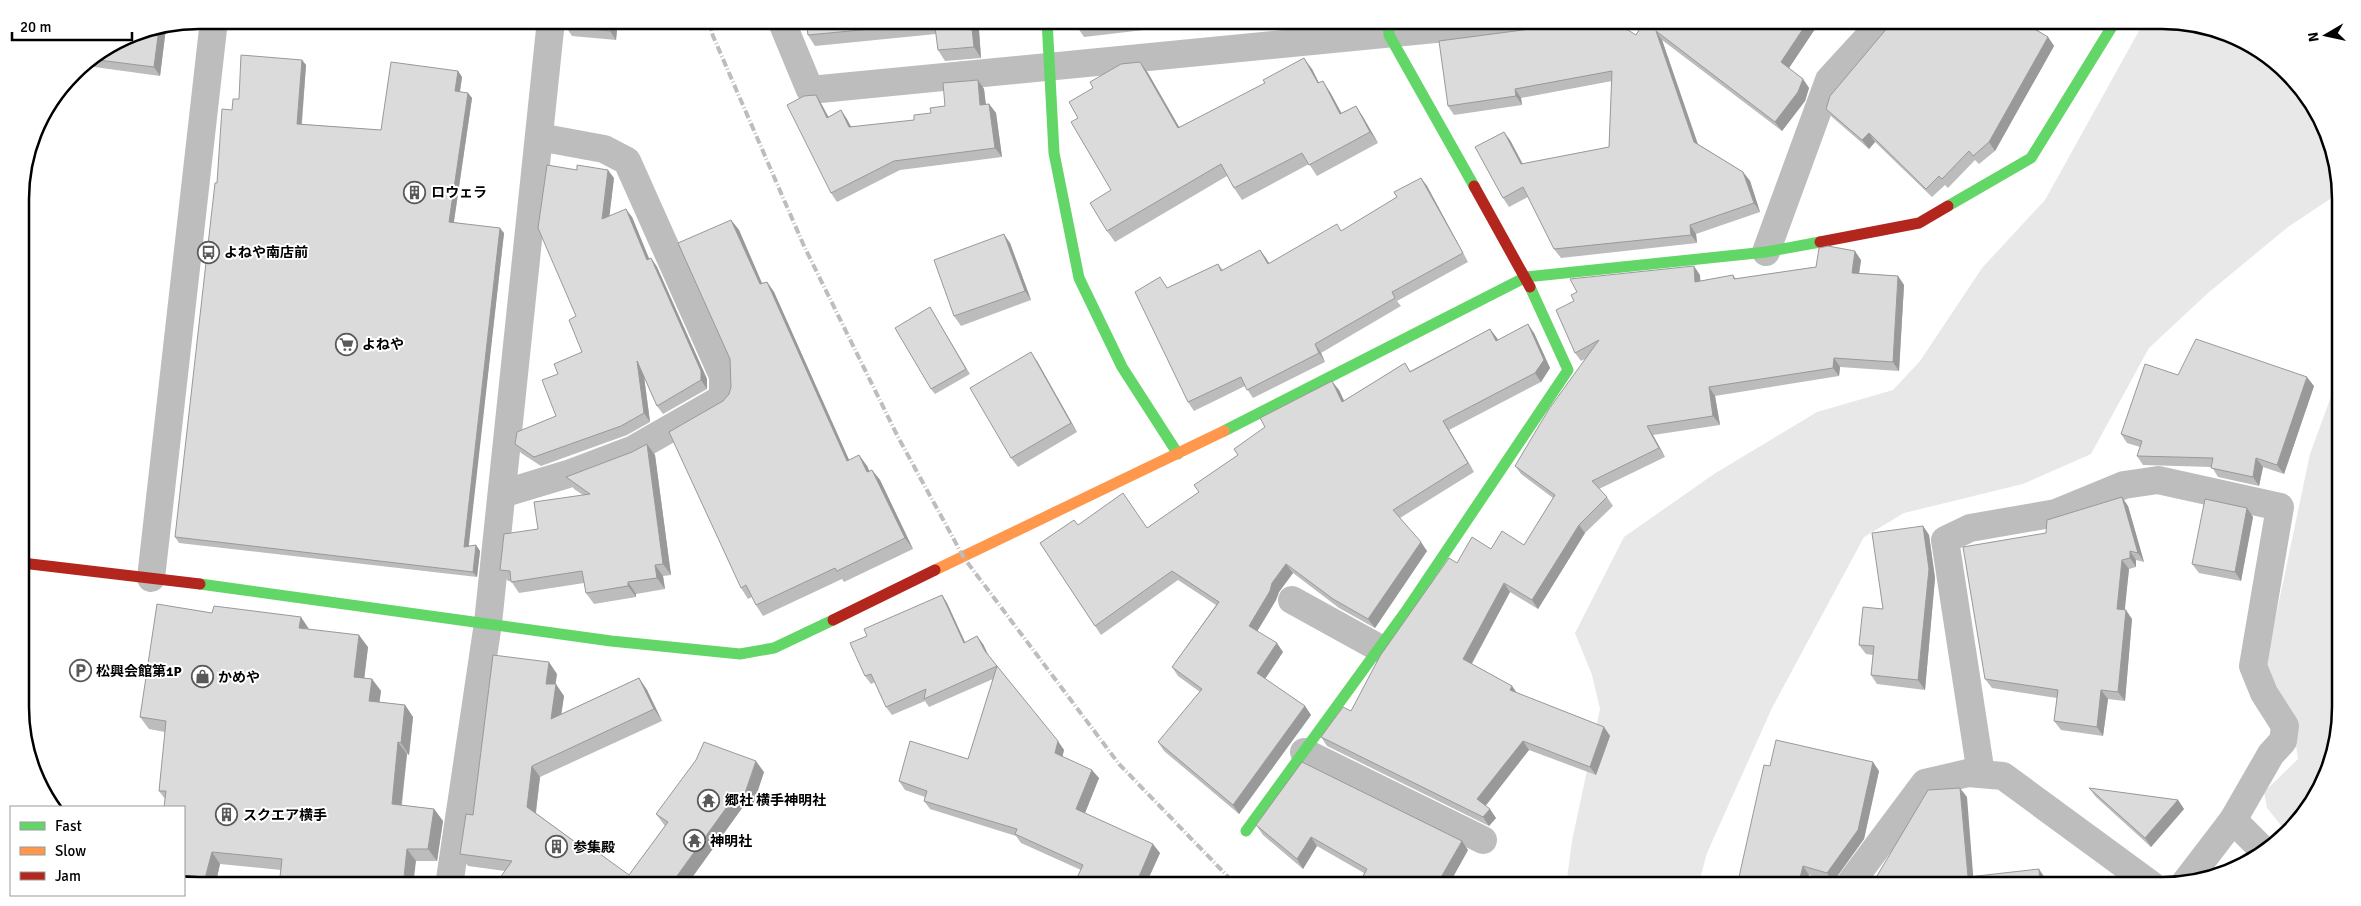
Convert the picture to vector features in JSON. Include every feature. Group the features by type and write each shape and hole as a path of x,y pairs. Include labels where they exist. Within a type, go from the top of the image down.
{"street":[{"path":"151,578 213,29"},
{"path":"450,877 488,623 550,29"},
{"path":"785,29 810,90 1379,29"},
{"path":"1048,29 1054,153 1079,278 1122,367 1178,454"},
{"path":"1246,830 1379,648 1568,370 1526,277 1389,29"},
{"path":"1766,252 1829,80 1876,29"},
{"path":"29,564 151,578 488,623 611,642 740,654 774,648 1178,454 1526,277 1766,252 1919,223 2031,158 2110,29"},
{"path":"502,494 568,474 634,449 723,398 723,376 627,161 604,149 539,137"},
{"path":"1981,774 1945,540 1970,528 2056,513 2124,485 2158,480 2280,506 2253,666 2264,694 2284,726 2283,741 2271,754 2233,820 2191,875"},
{"path":"1292,600 1379,648"},
{"path":"1304,752 1483,840"},
{"path":"1855,877 1925,783 1968,773 2003,776 2141,877"},
{"path":"2233,820 2260,847"}],"shaded area":[{"path":"2140,29 2174,29 2196,32 2238,46 2257,57 2290,87 2304,104 2315,123 2331,176 2332,198 2288,227 2208,293 2149,348 2091,454 2023,484 1904,513 1864,537 1772,708 1707,853 1700,877 1567,877 1572,841 1600,709 1592,675 1575,633 1624,537 1714,474 1817,412 1893,390 1920,361 1982,268 2045,200"},
{"path":"2332,394 2332,719 2329,741 2315,783 2304,802 2282,827 2267,808 2264,792 2298,759 2291,711 2264,665 2310,454"}],"building":[{"path":"588,29 610,29 610,31"},
{"path":"807,29 871,29 808,35"},
{"path":"935,29 972,29 974,47 938,50"},
{"path":"1530,29 1626,29 1636,35 1640,29 1803,29 1781,62 1803,79 1798,92 1775,122 1656,31 1694,142 1743,172 1754,203 1690,225 1691,235 1554,249 1523,187 1503,198 1475,147 1504,132 1521,164 1609,147 1612,71 1515,89 1516,96 1448,106 1439,41"},
{"path":"1886,29 2035,29 2048,37 1989,142 1973,156 1969,151 1942,179 1939,176 1926,189 1869,133 1862,140 1826,109 1830,96"},
{"path":"158,34 154,67 100,60 123,46"},
{"name":"よねや","path":"241,55 302,60 297,124 381,130 391,62 458,71 455,91 468,93 449,222 500,228 464,547 476,545 473,572 175,537 215,183 217,183 222,109 232,110 233,99 239,99"},
{"path":"1304,58 1318,83 1323,81 1340,114 1356,106 1370,132 1309,165 1302,153 1234,188 1221,164 1107,231 1090,203 1111,190 1071,122 1078,118 1069,102 1093,88 1090,82 1121,64 1140,62 1178,128 1265,83 1263,80"},
{"path":"978,80 980,105 989,104 995,148 894,161 831,193 787,105 804,96 816,95 827,118 841,110 849,127 914,120 914,115 931,113 930,108 945,106 943,83"},
{"path":"547,165 577,170 577,165 608,170 602,219 626,209 647,260 651,258 701,371 701,380 657,406 637,361 644,413 621,426 534,457 515,444 517,432 556,416 542,380 558,374 554,364 582,352 569,320 576,316 538,228"},
{"path":"1421,178 1463,253 1392,292 1395,298 1315,344 1319,353 1247,390 1241,377 1188,402 1135,292 1160,277 1167,288 1218,264 1221,271 1260,250 1268,264 1337,224 1341,231 1397,197 1394,192"},
{"path":"731,220 760,284 767,282 847,461 859,455 867,472 872,470 905,538 837,571 835,568 756,605 746,585 741,588 669,432 723,401 729,394 731,387 730,359 678,243"},
{"path":"1004,234 1025,291 954,316 934,260"},
{"path":"1828,246 1855,251 1852,273 1898,276 1893,362 1834,358 1833,368 1709,387 1713,416 1647,426 1659,448 1592,481 1607,497 1579,525 1532,600 1504,583 1463,659 1512,686 1510,690 1604,727 1590,767 1523,741 1477,799 1490,809 1483,817 1321,737 1343,707 1351,711 1380,656 1449,558 1457,563 1472,537 1491,549 1502,531 1524,545 1555,495 1515,466 1549,409 1599,340 1575,353 1556,310 1574,301 1571,295 1577,292 1570,279 1694,266 1695,282 1733,275 1734,279 1816,267 1819,248"},
{"path":"930,307 966,369 931,389 895,328"},
{"path":"1528,324 1544,360 1535,373 1443,421 1468,463 1393,510 1421,542 1368,619 1333,599 1286,564 1272,583 1270,591 1249,626 1277,643 1257,673 1305,706 1233,805 1158,742 1202,689 1172,667 1219,602 1172,571 1095,626 1040,543 1074,520 1078,525 1123,493 1147,528 1199,492 1194,485 1238,455 1234,449 1265,427 1260,418 1332,381 1342,402 1405,363 1410,372 1490,329 1496,341"},
{"path":"2196,339 2307,377 2277,465 2256,458 2253,477 2211,468 2213,458 2137,456 2142,441 2121,434 2145,364 2178,375"},
{"path":"1031,352 1071,423 1011,458 970,388"},
{"path":"647,444 663,564 655,565 657,578 628,582 628,586 586,593 582,571 511,582 510,571 500,570 504,534 538,529 534,502 590,494 566,477 632,452"},
{"path":"2122,497 2138,553 2130,551 2130,558 2122,560 2117,609 2126,610 2118,692 2101,690 2097,727 2054,721 2058,690 1985,679 1963,547 2046,533 2047,520"},
{"path":"2205,499 2247,508 2235,572 2192,564"},
{"path":"1923,526 1929,569 1918,680 1871,675 1874,646 1859,645 1863,607 1883,609 1872,533"},
{"path":"942,595 964,643 977,636 985,651 997,666 924,699 926,689 886,707 871,674 865,676 850,643 867,636 864,629"},
{"path":"157,604 212,613 214,606 301,617 299,628 359,635 354,677 372,679 369,701 405,705 401,743 398,742 392,804 434,809 428,849 407,849 404,877 280,877 282,859 212,852 205,877 185,877 185,806 164,806 166,791 159,791 166,721 140,717"},
{"path":"493,655 549,662 546,684 556,684 551,719 639,678 654,709 532,766 527,807 593,855 596,851 629,875 668,822 656,814 696,760 704,742 756,761 744,796 737,793 677,876 678,877 500,877 512,861 460,854 466,814 473,815"},
{"path":"997,666 1058,741 1055,753 1092,770 1076,809 1153,844 1139,877 1077,877 1083,865 1015,834 1017,829 924,801 927,791 899,781 910,741 968,759"},
{"path":"1776,740 1873,762 1858,830 1827,873 1803,866 1800,877 1739,877 1764,765 1770,766"},
{"path":"1302,762 1462,841 1441,877 1363,877 1367,869 1311,837 1297,859 1256,825"},
{"path":"1960,788 1968,877 1876,877 1928,790"},
{"path":"2089,788 2178,800 2145,838"},
{"path":"2039,869 2039,877 1968,877"}],"railway":[{"path":"711,29 804,246 898,437 964,558 1119,764 1228,877"}],"traffic: fast":[{"path":"1047,29 1054,153 1079,278 1122,367 1178,454"},
{"path":"1389,29 1389,35 1474,186"},
{"path":"1948,206 2031,158 2110,29"},
{"path":"1224,431 1526,277 1766,252 1820,242"},
{"path":"1246,831 1406,611 1568,370 1530,287"},
{"path":"200,584 611,641 740,654 774,648 833,620"}],"traffic: slow":[{"path":"935,570 1224,431"}],"traffic: jam":[{"path":"1474,186 1530,287"},
{"path":"1820,242 1919,223 1948,206"},
{"path":"29,564 200,584"},
{"path":"833,620 935,570"}],"place":[{"name":"ロウェラ","path":"415,192"},
{"name":"よねや南店前","path":"208,252"},
{"name":"よねや","path":"346,344"},
{"name":"松興会館第1P","path":"80,671"},
{"name":"かめや","path":"202,677"},
{"name":"郷社 横手神明社","path":"709,800"},
{"name":"スクエア横手","path":"227,815"},
{"name":"神明社","path":"694,841"},
{"name":"参集殿","path":"557,847"}]}
